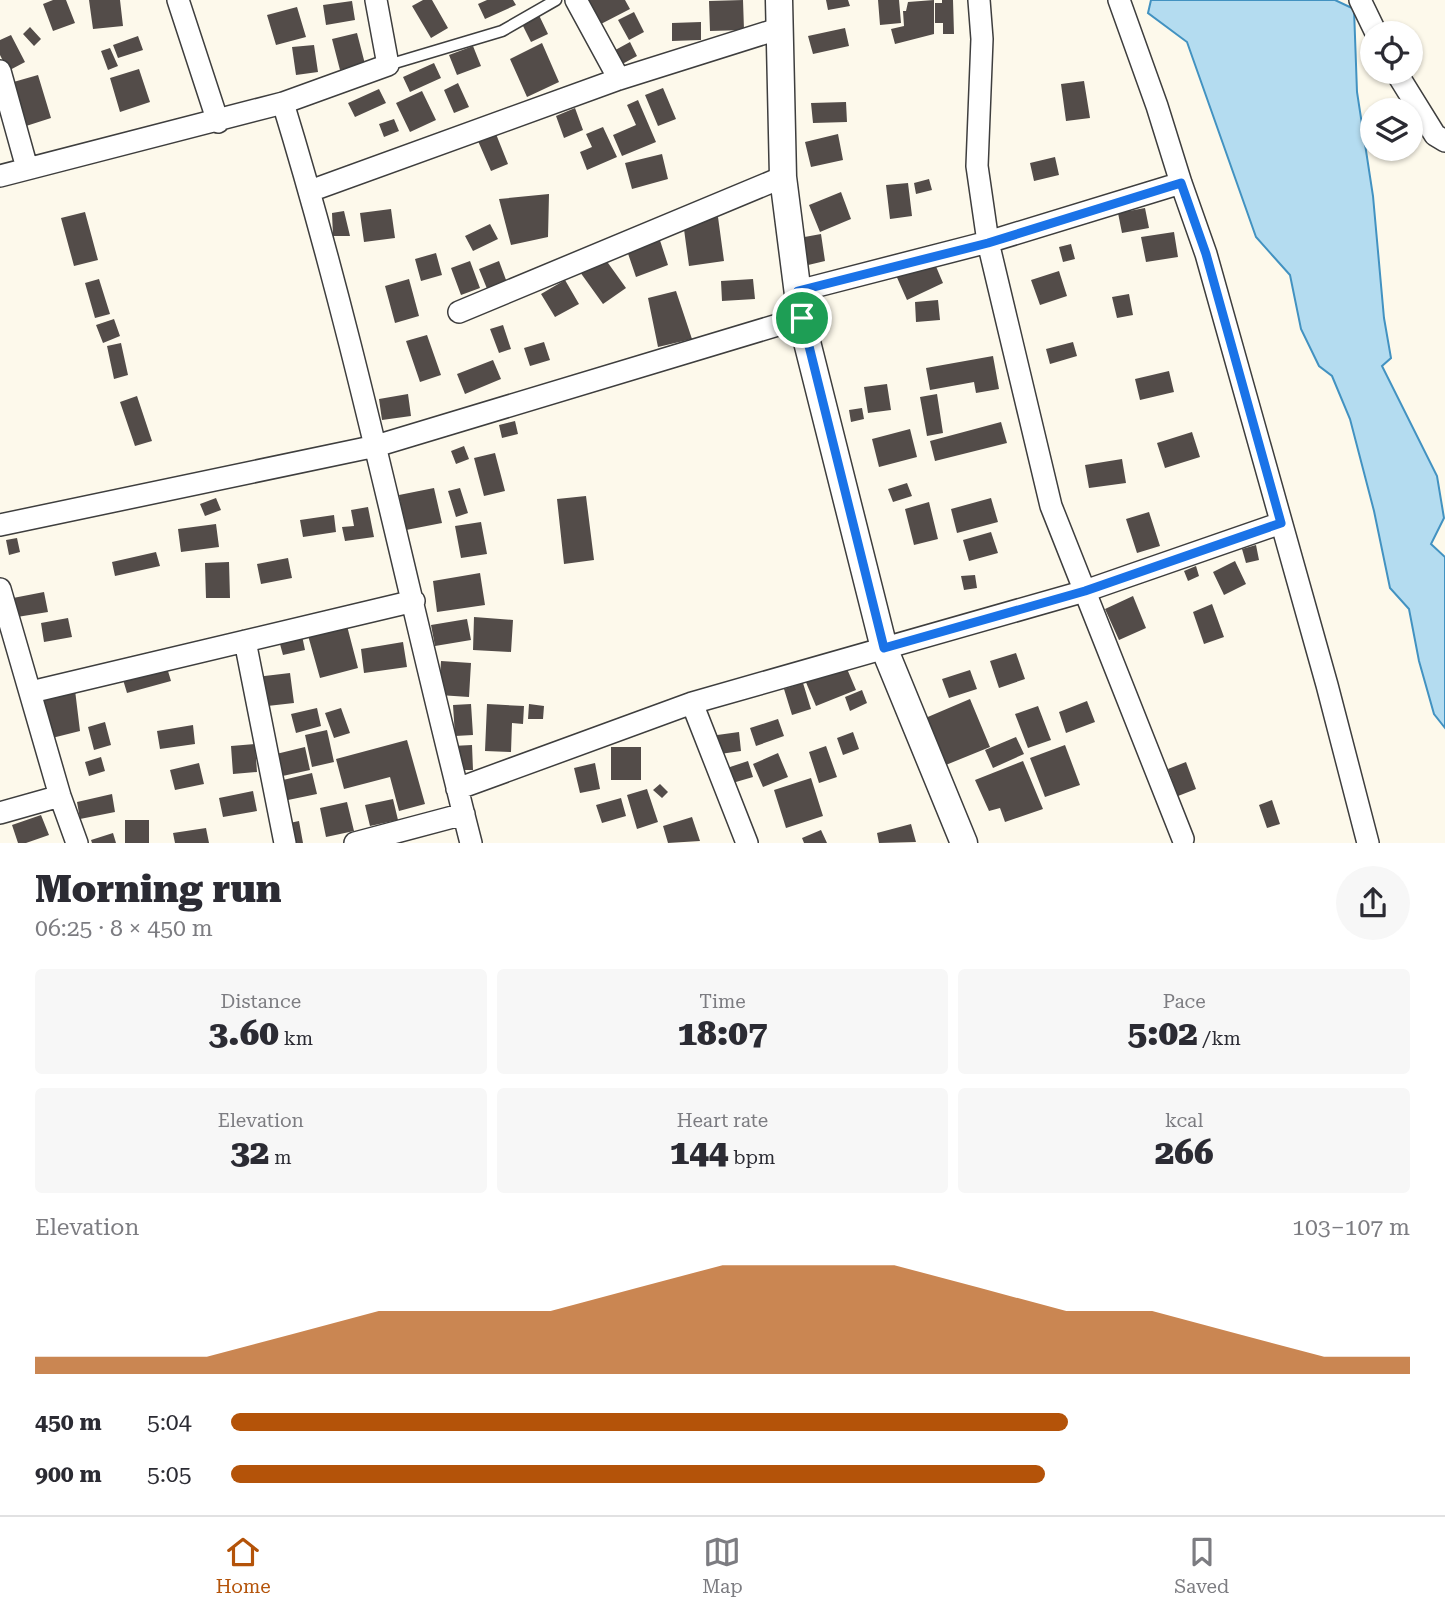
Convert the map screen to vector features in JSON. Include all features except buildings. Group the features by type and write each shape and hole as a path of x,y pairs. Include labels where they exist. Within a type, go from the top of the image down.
{"street":[{"path":"178,0 218,122"},
{"path":"0,176 218,122 283,103 388,65 376,0"},
{"path":"576,0 620,79"},
{"path":"779,0 783,177 802,318 884,648 964,843"},
{"path":"979,0 982,39 977,166 988,243 1051,506 1183,839"},
{"path":"1119,0 1206,254 1368,843"},
{"path":"1360,0 1371,21"},
{"path":"310,191 620,79 781,28"},
{"path":"0,71 27,168"},
{"path":"1403,84 1435,135 1445,141"},
{"path":"283,103 310,191 376,446 471,843"},
{"path":"459,312 783,177"},
{"path":"798,291 988,243 1181,183"},
{"path":"0,525 376,446 802,318"},
{"path":"457,789 692,703 1085,591 1281,523"},
{"path":"0,590 60,796 77,843"},
{"path":"31,692 414,601"},
{"path":"245,641 285,843"},
{"path":"692,703 747,843"},
{"path":"0,813 60,796"},
{"path":"355,843 464,814"}],"lane":[{"path":"388,65 502,31 556,0"}],"water":[{"path":"1151,0 1335,0 1354,9 1360,161 1368,161 1384,318 1391,358 1382,366 1437,476 1444,518 1431,544 1445,557 1445,728 1434,714 1419,661 1409,609 1390,588 1374,511 1350,419 1332,376 1319,366 1301,329 1290,275 1256,237 1187,42 1148,13"}],"route":[{"path":"1181,183 1206,254 1281,523 1085,591 884,648 802,318 798,291 988,243 1181,183"}]}
